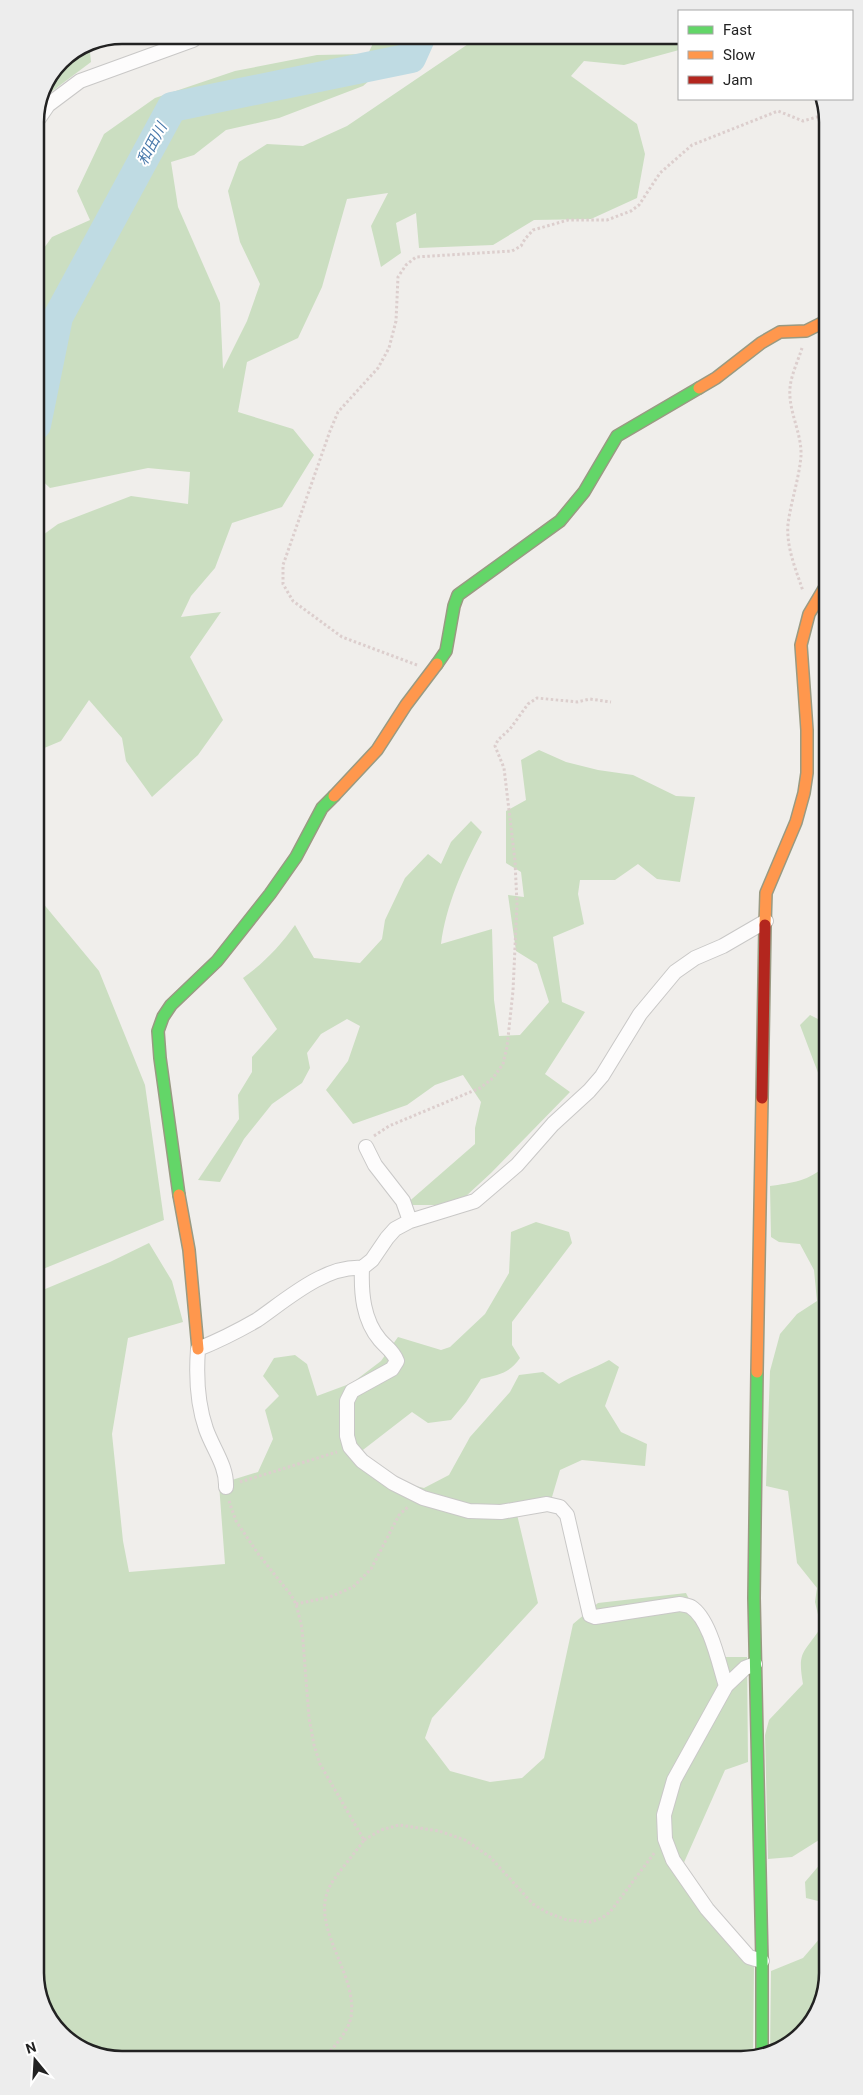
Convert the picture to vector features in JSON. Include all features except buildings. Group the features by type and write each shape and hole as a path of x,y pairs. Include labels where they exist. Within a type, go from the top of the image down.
{"street":[{"path":"45,109 48,104 80,81 181,44"},
{"path":"226,1487 227,1475 205,1427 199,1400 196,1372 198,1349 189,1250 177,1182 160,1058 158,1031 163,1018 171,1005 217,962 270,894 296,857 322,808 376,750 406,705 432,672 446,651 454,606 458,595 560,521 584,492 617,436 716,378 761,342 780,332 806,331 819,324"},
{"path":"762,2048 756,1664 757,1349 766,893 800,812 808,773 802,645 803,627 810,609 819,596"},
{"path":"198,1349 255,1321 296,1292 334,1272 352,1267 362,1268 372,1260 387,1238 396,1229 410,1221 475,1202 517,1165 553,1124 589,1091 602,1076 640,1014 675,972 695,958 723,946 766,921"},
{"path":"366,1147 376,1165 403,1201 410,1221"},
{"path":"362,1268 361,1291 372,1329 394,1352 397,1361 392,1369 352,1391 347,1401 347,1436 350,1447 362,1461 393,1483 423,1498 469,1510 501,1512 548,1504 560,1507 567,1514 590,1615 595,1617 680,1604 690,1606 699,1614 708,1632 726,1686"},
{"path":"756,1664 745,1668 726,1686 674,1780 664,1814 665,1839 673,1860 707,1909 749,1957 762,1960"}],"path":[{"path":"432,672 342,637 293,600 283,584 283,565 338,412 378,368 389,348 396,322 398,277 406,265 416,257 512,251 521,246 533,230 568,220 607,220 623,215 639,205 660,173 692,145 778,111 803,121 819,116"},
{"path":"806,331 790,388 790,401 799,434 801,455 788,525 789,545 810,609"},
{"path":"366,1147 373,1137 389,1126 480,1088 493,1078 503,1064 507,1047 513,991 516,861 504,768 495,746 498,740 510,729 528,704 537,698 577,702 590,699 611,702"},
{"path":"350,1447 226,1487 229,1504 236,1521 296,1604 302,1628 309,1718 314,1744 320,1764 364,1840"},
{"path":"296,1604 330,1596 353,1587 372,1569 399,1515 408,1506 423,1498"},
{"path":"330,2051 346,2030 351,2017 351,2001 349,1988 326,1922 325,1905 328,1890 364,1840 381,1830 399,1825 439,1831 465,1840 490,1857 533,1904 548,1913 567,1920 591,1922 602,1918 610,1912 665,1839"}],"green space":[{"path":"373,44 410,44 363,86 279,118 226,130 194,155 171,162 178,207 220,303 223,369 247,321 260,284 240,242 228,191 239,162 267,144 303,146 347,126 468,44 678,44 678,50 624,65 584,61 571,76 637,124 645,154 637,198 591,219 534,220 493,245 419,248 416,213 396,223 401,253 381,267 371,226 388,193 347,199 322,287 298,338 247,362 238,412 293,429 314,455 282,507 232,523 215,568 191,596 181,617 221,612 190,657 223,720 198,755 152,797 126,761 122,738 89,700 61,741 44,748 44,534 58,524 131,496 188,504 190,472 148,468 50,488 44,482 44,248 52,237 90,220 77,191 104,134 155,98 235,71 317,55 368,54"},
{"path":"90,51 91,62 49,93 60,74 70,63"},
{"path":"539,750 566,762 598,770 633,775 676,796 695,797 680,882 657,879 638,864 615,880 580,880 578,894 584,924 553,937 562,1002 585,1012 545,1074 570,1092 465,1197 438,1205 405,1205 475,1144 475,1128 481,1102 463,1075 435,1085 407,1105 353,1124 326,1090 348,1061 360,1026 347,1019 321,1034 307,1053 310,1068 302,1083 272,1104 244,1139 220,1182 198,1180 239,1119 238,1095 252,1072 252,1057 277,1029 243,978 271,954 295,925 314,958 360,963 382,939 385,920 405,878 428,854 441,864 451,842 471,821 482,832 456,886 443,929 441,944 492,929 494,1000 499,1036 520,1035 549,1002 537,964 516,951 508,895 524,897 521,872 506,863 506,811 526,800 521,760"},
{"path":"44,904 99,971 145,1085 164,1220 44,1269"},
{"path":"810,1015 819,1020 819,1075 800,1025"},
{"path":"819,1171 819,1619 815,1602 817,1588 797,1563 788,1491 766,1486 770,1371 780,1334 797,1314 817,1301 814,1270 800,1244 779,1242 771,1237 770,1186 793,1182 813,1175"},
{"path":"536,1222 569,1232 572,1243 512,1322 512,1345 520,1358 503,1373 481,1379 451,1420 428,1423 412,1412 359,1453 390,1480 424,1488 449,1475 470,1437 510,1392 519,1375 543,1372 559,1384 609,1360 619,1367 605,1406 621,1432 647,1444 645,1466 582,1460 560,1470 552,1497 515,1506 538,1603 432,1718 425,1738 450,1771 490,1782 522,1778 544,1758 573,1624 598,1603 686,1593 703,1627 725,1657 747,1657 748,1762 725,1770 678,1876 754,1965 753,2050 116,2051 101,2049 83,2041 66,2029 52,2008 45,1989 44,1974 44,1290 110,1262 149,1243 172,1281 183,1322 128,1338 112,1434 123,1541 129,1572 225,1564 219,1484 258,1472 273,1439 265,1410 279,1396 263,1376 274,1358 295,1355 307,1364 317,1396 352,1383 381,1361 398,1337 441,1350 450,1347 485,1314 509,1273 511,1232"},
{"path":"819,1630 819,1840 792,1857 768,1859 765,1735 769,1720 803,1684 801,1665 806,1648"},
{"path":"819,1866 818,1901 806,1898 805,1882"},
{"path":"819,1939 819,1984 815,1999 803,2021 793,2032 770,2046 771,1971 803,1958"}],"waterway":[{"name":"和田川","path":"44,386 58,317 172,107 411,58 417,44"}],"traffic: fast":[{"path":"437,664 446,651 454,606 458,595 560,521 584,492 617,436 699,388"},
{"path":"179,1195 160,1058 158,1031 163,1017 171,1005 217,961 270,894 296,857 322,808 334,796"},
{"path":"757,1372 754,1598 762,1961 762,2048"}],"traffic: slow":[{"path":"699,388 716,378 761,343 780,332 806,331 819,324"},
{"path":"765,925 766,893 796,822 804,793 807,773 807,730 801,645 809,614 819,597"},
{"path":"334,796 377,750 406,705 437,664"},
{"path":"757,1372 762,1098"},
{"path":"179,1195 189,1250 198,1349"}],"traffic: jam":[{"path":"762,1098 765,925"}]}
